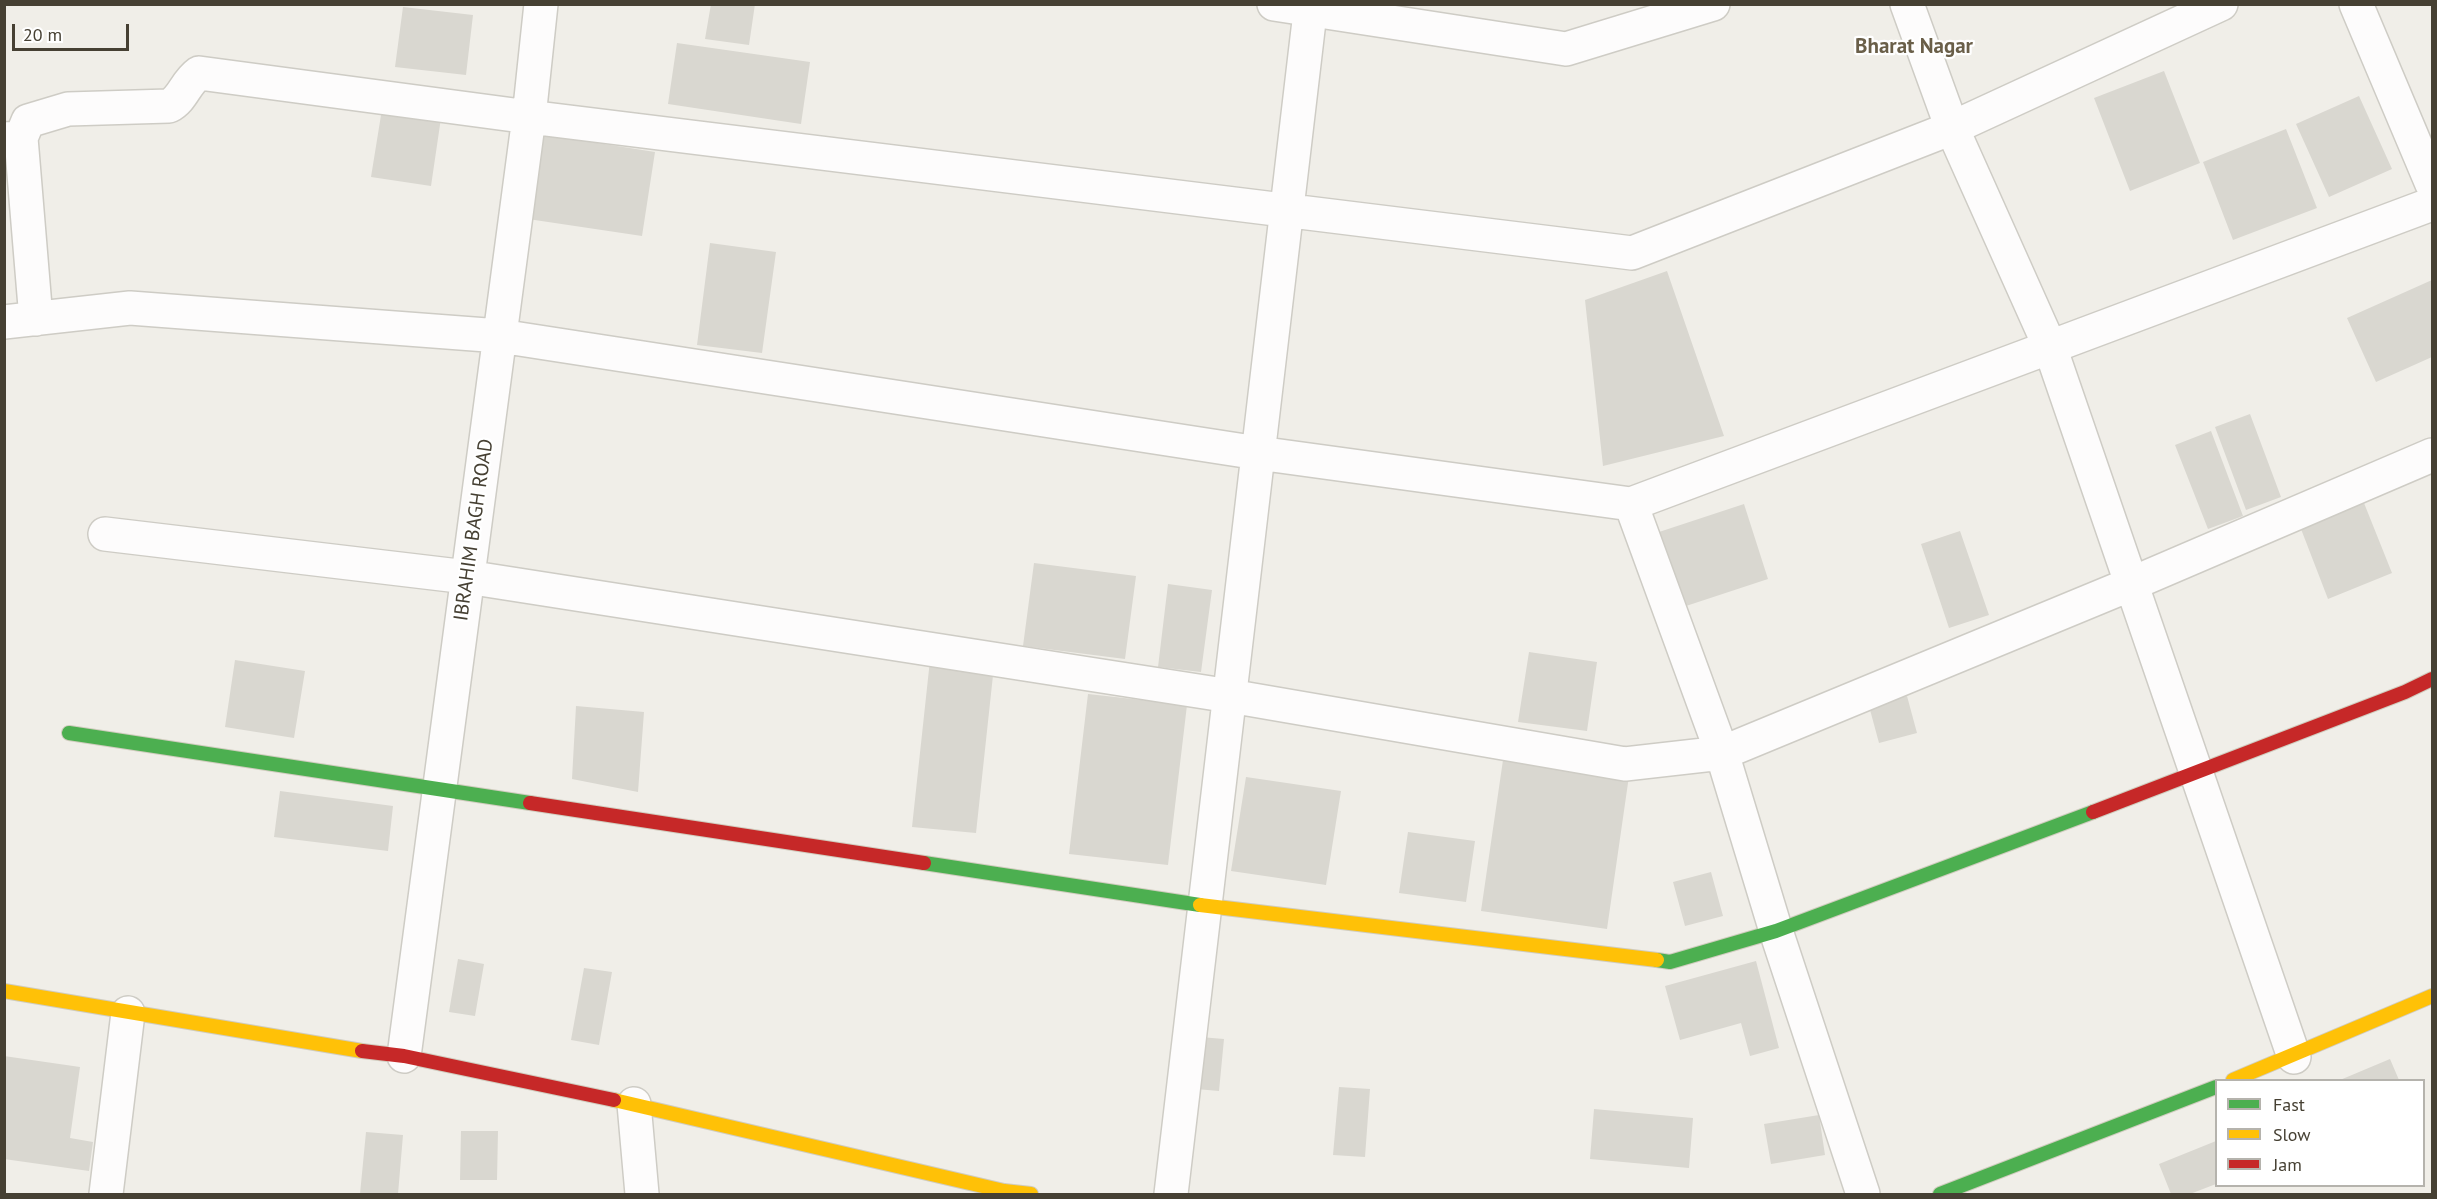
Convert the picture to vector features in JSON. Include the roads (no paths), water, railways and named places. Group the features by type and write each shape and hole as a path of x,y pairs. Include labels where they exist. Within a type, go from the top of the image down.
{"street":[{"name":"IBRAHIM BAGH ROAD","path":"404,1056 529,117 541,4"},
{"path":"1274,4 1310,7 1566,49 1713,4"},
{"path":"1907,4 1952,128 2050,347 2294,1057"},
{"path":"2221,4 1952,128 1632,253 529,117 199,73 189,80 179,101 169,106 68,109 28,121 13,138 20,321 130,308 500,336 1258,453 1631,504 2433,204"},
{"path":"2356,4 2433,184"},
{"path":"1171,1194 1310,7"},
{"path":"105,534 468,578 1230,696 1625,764 1722,753 2131,584 2433,455"},
{"path":"1631,504 1722,753 1776,931 1863,1194"},
{"path":"69,733 1205,906 1670,963 1776,931 2196,774 2433,679"},
{"path":"4,991 332,1048 404,1056 634,1104 1013,1193"},
{"path":"2236,1079 2294,1057 2433,996"},
{"path":"106,1194 128,1013"},
{"path":"1940,1194 2215,1088"},
{"path":"634,1104 642,1194"}],"district":[{"name":"Bharat Nagar","path":"1914,47"}]}
